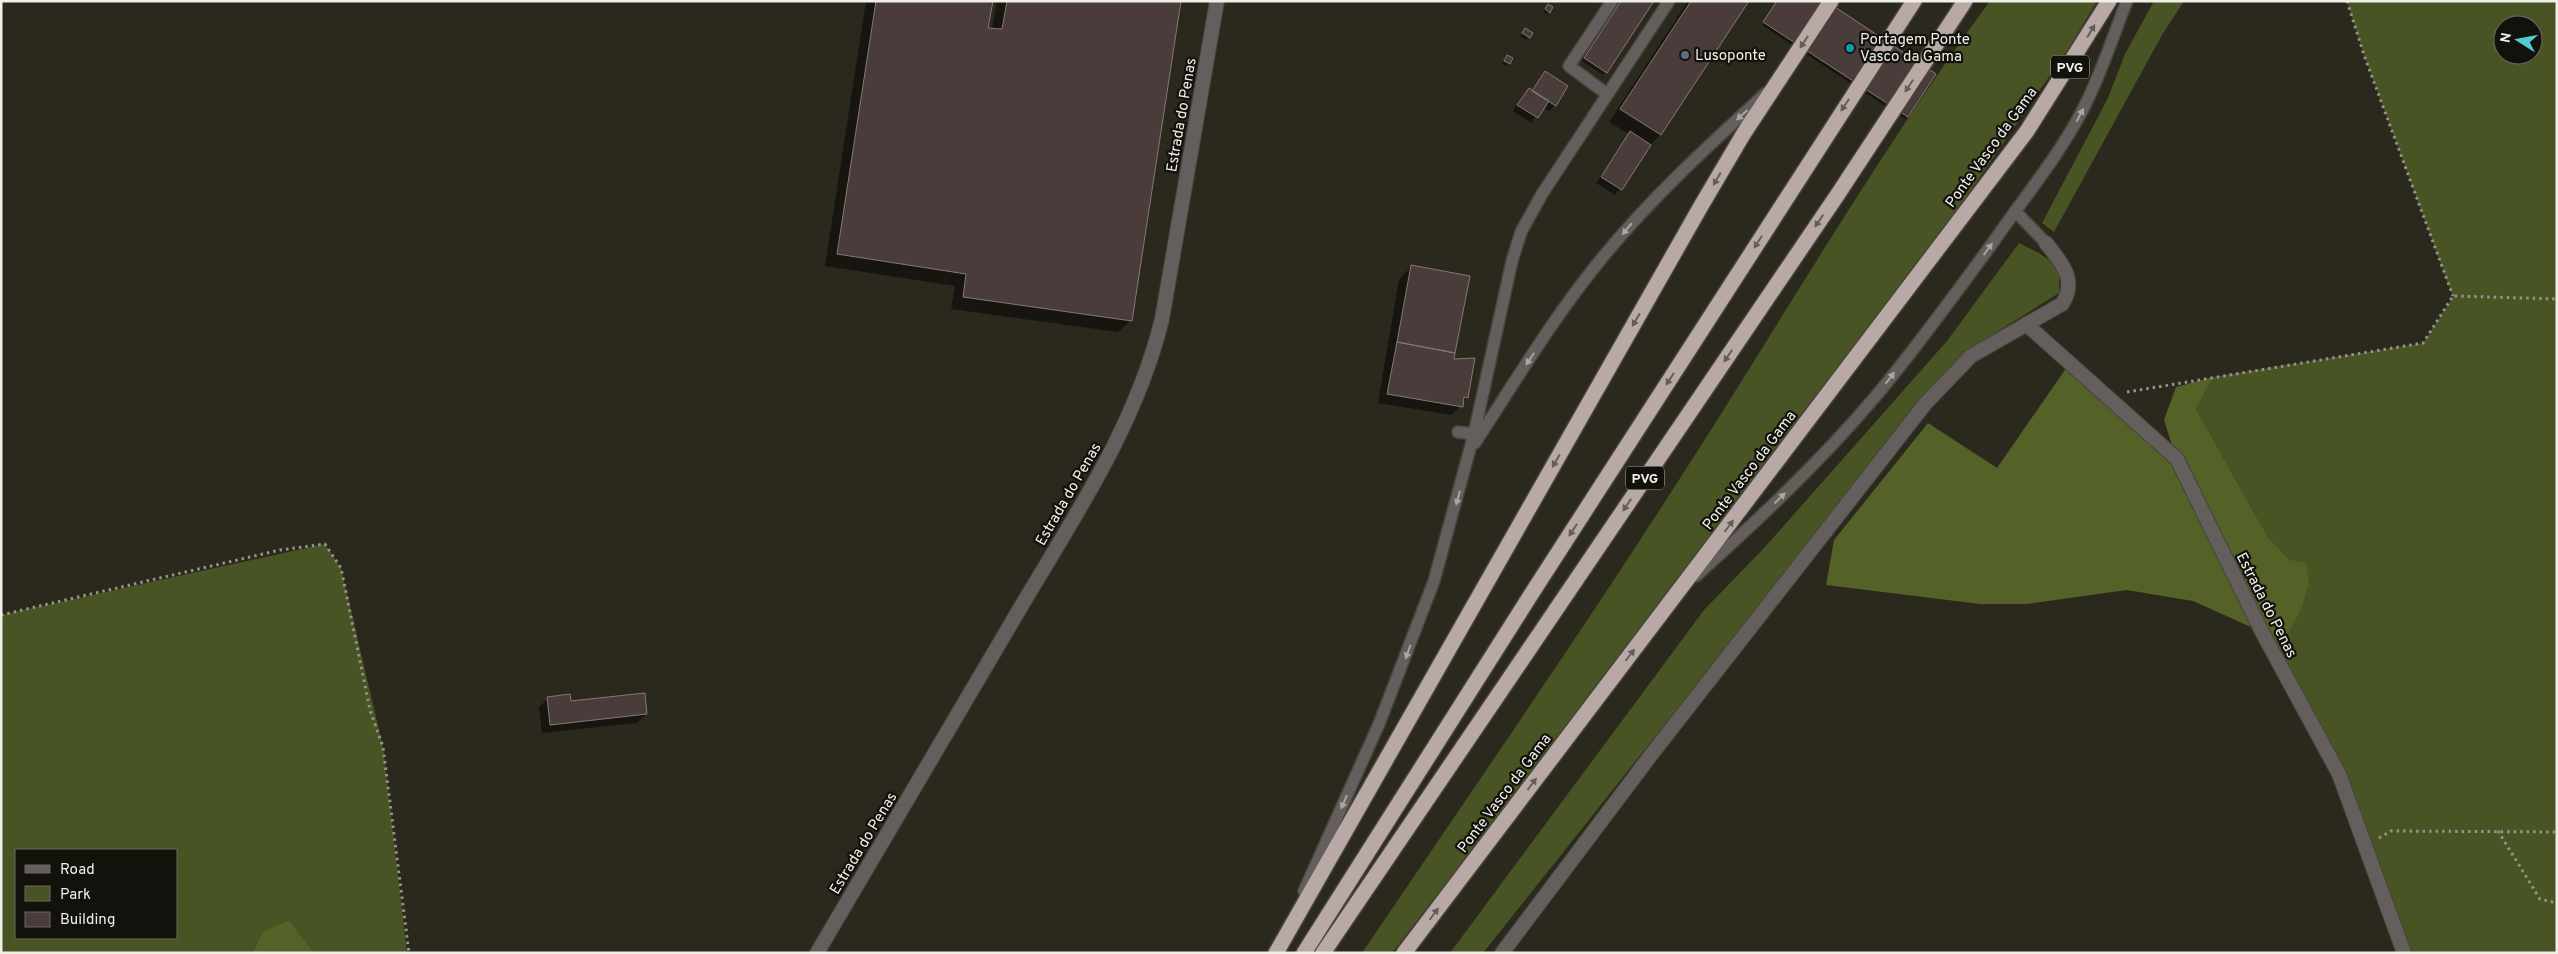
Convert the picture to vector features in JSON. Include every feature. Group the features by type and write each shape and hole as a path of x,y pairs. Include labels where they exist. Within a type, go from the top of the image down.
{"highway":[{"path":"1276,953 1701,206 1831,1"},
{"name":"PVG","path":"1304,953 1564,544 1914,1"},
{"name":"PVG","path":"1323,953 1827,210 1965,1"},
{"name":"Ponte Vasco da Gama","path":"1404,953 2027,132 2109,1"}],"street":[{"name":"Estrada do Penas","path":"817,953 1098,477 1140,393 1152,359 1162,319 1217,1"},
{"path":"1502,953 1657,747 1925,404 1971,356 2055,309 2067,296 2068,274 2046,244"},
{"name":"Estrada do Penas","path":"2026,324 2177,459 2262,632 2339,774 2404,953"}],"lane":[{"path":"1608,94 1569,66 1612,1"},
{"path":"1276,953 1404,665 1434,581 1470,451 1512,260 1520,236 1542,194 1669,1"},
{"path":"1680,590 1781,498 1876,396 2015,211 2061,146 2082,112 2128,1"},
{"path":"1470,451 1553,324 1602,258 1678,173 1778,82"},
{"path":"2015,211 2046,244"},
{"path":"1458,432 1474,434"}],"path":[{"path":"2347,1 2364,55 2453,296"},
{"path":"2453,296 2557,300"},
{"path":"2105,396 2423,343 2453,296"},
{"path":"1,614 280,550 325,544 341,568 370,710 383,748 409,953"},
{"path":"2365,846 2391,831 2557,832"},
{"path":"2498,831 2540,899 2557,902"}],"green space":[{"path":"1990,1 2097,1 2069,48 1913,274 1742,500 1392,953 1362,953 1525,714 1645,533 1871,175 1949,58"},
{"path":"2154,1 2184,1 2162,35 2054,232 2042,223 2108,98 2125,54"},
{"path":"2347,1 2557,1 2557,953 2404,953 2339,774 2268,644 2284,641 2288,630 2290,560 2268,537 2196,409 2213,377 2423,343 2453,297 2364,55"},
{"path":"2019,243 2039,253 2059,267 2059,293 1968,350 1895,430 1732,640 1483,953 1450,953 1704,610 1765,547 1947,341"},
{"path":"2069,364 2176,458 2164,420 2176,387 2213,377 2196,409 2268,537 2290,560 2306,563 2309,583 2302,607 2284,641 2268,644 2262,632 2193,601 2127,590 2027,604 1980,604 1826,585 1834,540 1928,423 1997,468"},
{"path":"325,544 341,568 383,747 407,953 314,953 289,920 263,931 252,953 1,953 1,615"},
{"path":"289,920 314,953 252,953 263,931"}],"building":[{"path":"876,1 993,1 988,28 1002,29 1007,1 1181,1 1132,321 963,297 966,274 837,254"},
{"path":"1621,1 1654,1 1607,73 1584,58"},
{"name":"Lusoponte","path":"1691,1 1749,1 1661,135 1620,109"},
{"name":"Portagem Ponte Vasco da Gama","path":"1777,1 1826,1 1936,74 1908,117 1763,22"},
{"path":"1548,4 1553,7 1550,13 1545,9"},
{"path":"1525,28 1533,33 1530,38 1522,33"},
{"path":"1507,55 1513,58 1510,64 1504,61"},
{"path":"1545,71 1568,86 1556,106 1532,91"},
{"path":"1529,88 1549,101 1538,118 1517,105"},
{"path":"1630,131 1651,145 1622,190 1601,177"},
{"path":"1411,265 1470,276 1455,353 1397,342"},
{"path":"1397,342 1455,353 1454,359 1475,358 1468,398 1464,397 1463,407 1387,394"},
{"path":"645,693 647,714 550,725 547,697 570,694 571,701"}],"place":[{"name":"Portagem Ponte Vasco da Gama","path":"1850,48"},
{"name":"Lusoponte","path":"1685,55"}]}
